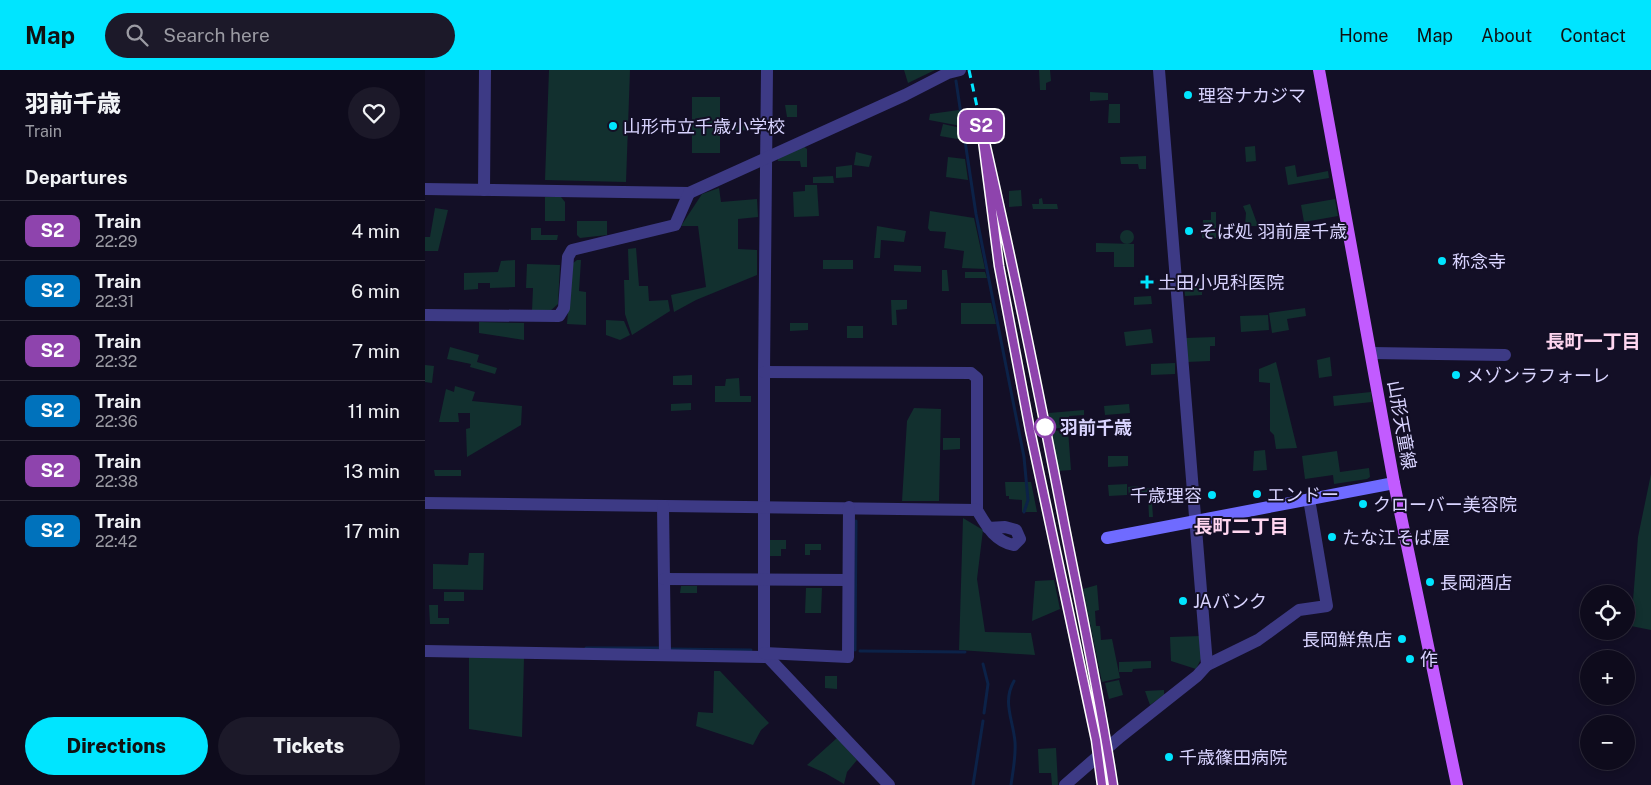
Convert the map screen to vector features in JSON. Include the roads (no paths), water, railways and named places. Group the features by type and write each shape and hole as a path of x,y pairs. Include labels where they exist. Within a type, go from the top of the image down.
{"main road":[{"name":"山形天童線","path":"1319,70 1328,130 1395,483 1457,785"}],"street":[{"path":"484,190 485,70"},
{"path":"767,70 762,580 765,655 889,785"},
{"path":"425,188 689,193 905,95 948,72 960,70"},
{"path":"1159,70 1207,665"},
{"path":"425,316 559,316 564,308 568,257 572,250 675,225 689,193"},
{"path":"1371,353 1505,355"},
{"path":"764,372 971,373 977,378 977,510 988,528"},
{"path":"1107,538 1395,483"},
{"path":"1065,785 1197,676 1207,665 1258,640 1299,610 1327,606 1309,499"},
{"path":"425,503 977,510"},
{"path":"663,506 665,654"},
{"path":"425,651 848,657 849,508"},
{"path":"665,578 848,580"}],"waterway":[{"path":"956,81 976,214 1024,457 1028,500 1024,512"},
{"path":"855,650 856,521"},
{"path":"586,648 659,648"},
{"path":"670,649 751,650"},
{"path":"860,651 965,652"},
{"path":"983,664 988,684 984,713"},
{"path":"1011,785 1015,747 1009,711 1009,696 1014,681"},
{"path":"973,785 983,721"}],"railway":[{"path":"969,70 1055,478 1097,691 1113,785"},
{"path":"987,179 996,250 1021,391 1096,740 1102,785"}],"train":[{"name":"S2","path":"1102,785 1096,740 1080,659 1030,430 999,266 981,125 1013,265 1104,723 1113,785"}],"place":[{"name":"理容ナカジマ","path":"1188,95"},
{"name":"山形市立千歳小学校","path":"613,126"},
{"name":"そば処 羽前屋千歳","path":"1189,231"},
{"name":"称念寺","path":"1442,261"},
{"name":"土田小児科医院","path":"1147,282"},
{"name":"メゾンラフォーレ","path":"1456,375"},
{"name":"羽前千歳","path":"1045,427"},
{"name":"エンドー","path":"1257,494"},
{"name":"千歳理容","path":"1212,495"},
{"name":"クローバー美容院","path":"1363,504"},
{"name":"たな江そば屋","path":"1332,537"},
{"name":"長岡酒店","path":"1430,582"},
{"name":"JAバンク","path":"1183,601"},
{"name":"長岡鮮魚店","path":"1402,639"},
{"name":"作","path":"1410,659"},
{"name":"千歳篠田病院","path":"1169,757"}],"district":[{"name":"長町一丁目","path":"1593,341"},
{"name":"長町二丁目","path":"1241,526"}]}
